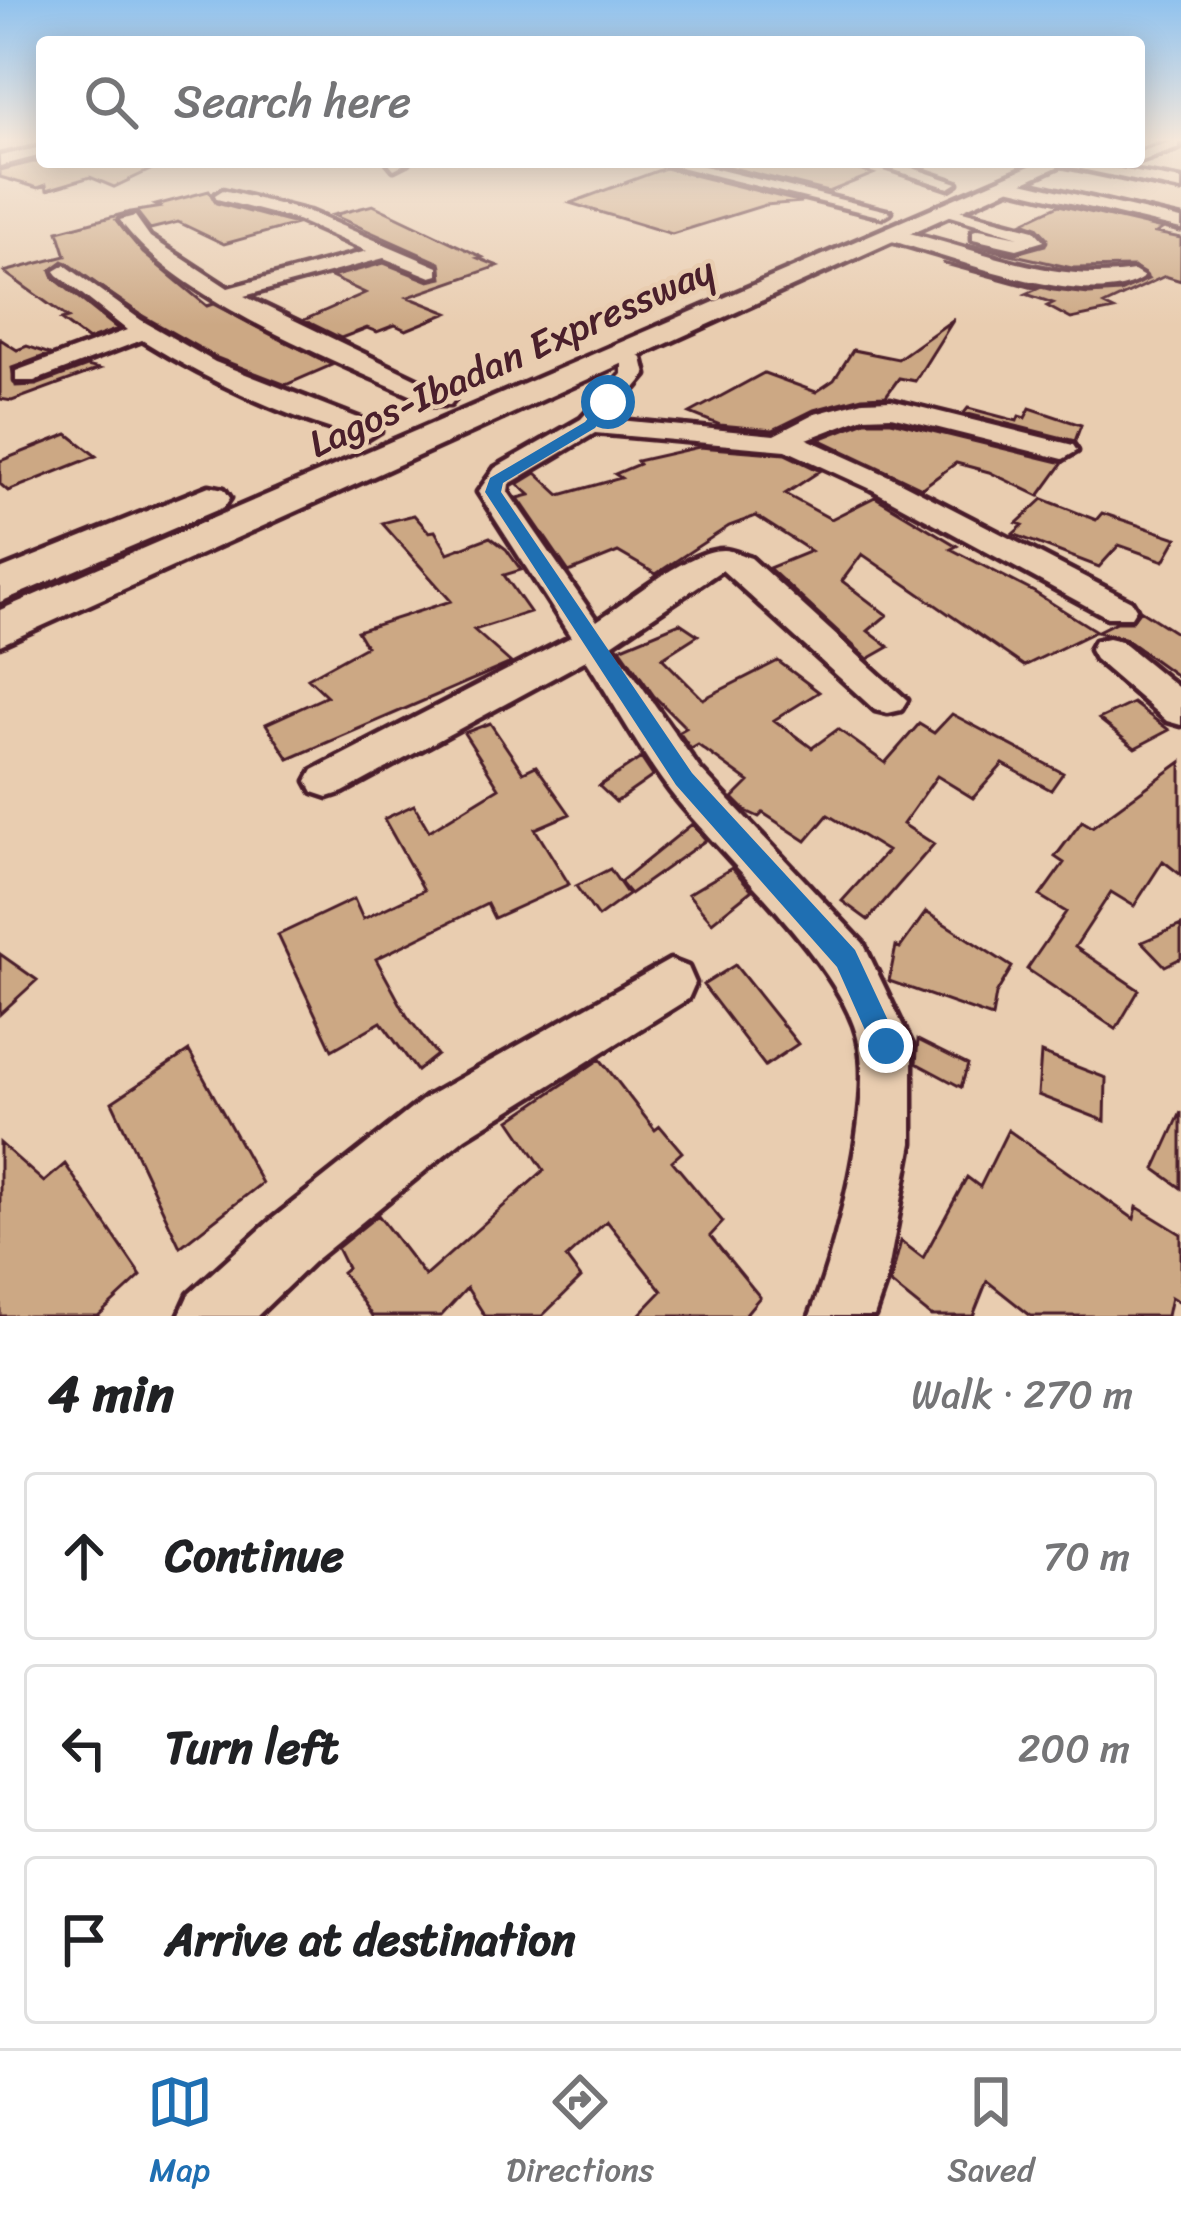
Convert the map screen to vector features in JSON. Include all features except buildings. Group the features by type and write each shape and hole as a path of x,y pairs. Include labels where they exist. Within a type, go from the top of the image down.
{"highway":[{"name":"Lagos-Ibadan Expressway","path":"0,586 441,400 944,202"},
{"name":"Lagos-Ibadan Expressway","path":"0,629 623,352 928,208"}],"street":[{"path":"251,202 303,216 431,271"},
{"path":"896,202 928,208"},
{"path":"922,202 928,208"},
{"path":"926,202 932,242 1070,283 1112,283 1134,277"},
{"path":"1119,202 1181,224"},
{"path":"129,220 139,237 201,284 441,400"},
{"path":"225,296 384,252"},
{"path":"65,271 110,312 142,332 263,396 367,431"},
{"path":"25,376 142,332"},
{"path":"623,352 634,363 634,375 590,425 505,474 496,481 493,492 684,779 846,959 886,1046 884,1143 855,1281 842,1316"},
{"path":"791,442 824,420 863,409 891,408 953,413 1063,451"},
{"path":"590,425 739,442 791,442 881,483 1119,609"},
{"path":"328,781 590,642 707,564 723,560 740,565 888,700"},
{"path":"1108,650 1181,711"},
{"path":"211,1316 292,1240 445,1118 670,983"}],"route":[{"path":"608,402 590,425 505,474 496,481 493,492 684,779 846,959 886,1046"}]}
